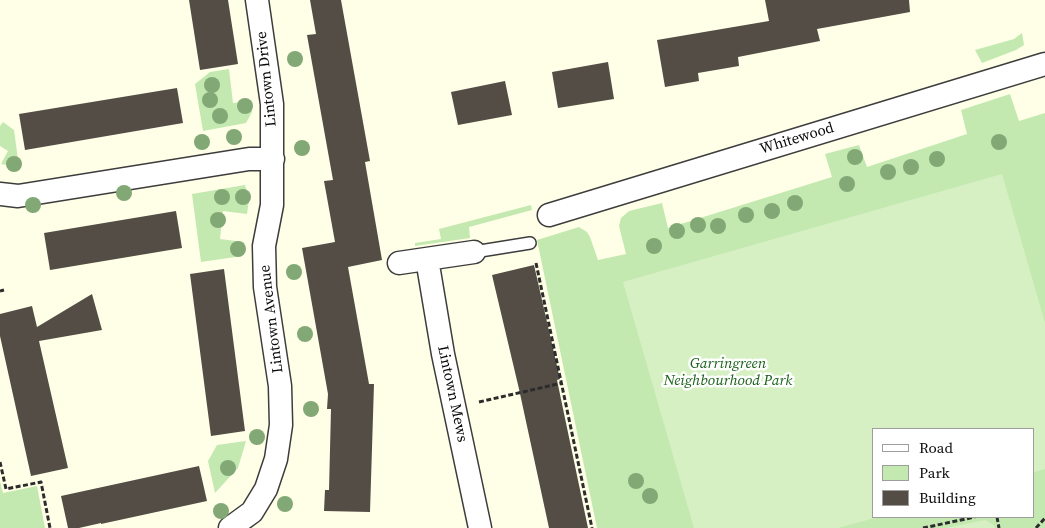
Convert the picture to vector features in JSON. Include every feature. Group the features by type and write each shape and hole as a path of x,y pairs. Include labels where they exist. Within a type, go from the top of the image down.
{"street":[{"name":"Lintown Drive","path":"257,0 272,104 273,159"},
{"name":"Whitewood","path":"550,215 1045,64"},
{"path":"0,194 18,196 249,159 273,159"},
{"name":"Lintown Avenue","path":"230,528 252,512 266,489 276,459 281,425 280,386 265,287 264,263 264,246 272,204 273,159"},
{"path":"399,264 474,252"},
{"name":"Lintown Mews","path":"427,259 443,354 480,528"}],"lane":[{"path":"474,252 530,243"}],"path":[{"path":"530,243 562,383 592,528"},
{"path":"490,399 562,383"},
{"path":"0,462 6,489 40,482 50,528"},
{"path":"923,528 970,518"},
{"path":"1036,528 1045,518"}],"green space":[{"path":"1022,33 1024,45 982,63 975,50 1014,39"},
{"path":"229,69 233,103 252,101 252,112 246,123 203,131 195,84 210,72"},
{"name":"Garringreen Neighbourhood Park","path":"1010,94 1019,121 1045,113 1045,528 597,528 537,240 579,227 587,232 590,237 598,260 626,254 619,226 621,218 629,211 662,203 668,228 832,177 825,154 859,145 867,167 967,134 961,110"},
{"path":"3,122 14,130 19,167 1,164 8,151 0,146 0,126"},
{"name":"Garringreen Neighbourhood Park","path":"1002,174 1045,323 1045,469 1035,472 1035,428 872,428 872,518 874,518 838,528 694,528 623,282"},
{"path":"245,185 249,200 247,214 223,211 220,239 244,242 242,256 201,262 192,194"},
{"path":"531,205 532,210 469,227 470,238 415,246 415,243 441,239 439,229"},
{"path":"246,441 238,468 215,493 208,461 217,445"},
{"path":"0,481 3,493 37,486 45,528 0,528"},
{"path":"985,520 994,525 995,528 946,528"}],"building":[{"path":"189,0 228,0 238,64 200,70"},
{"path":"310,0 341,0 370,161 365,162 382,260 348,267 369,384 374,384 370,512 324,511 325,490 329,490 331,409 327,409 328,394 302,248 335,242 324,181 333,180 307,35 316,34"},
{"path":"765,0 909,0 910,12 817,29 820,41 738,57 739,66 698,73 699,81 665,87 657,40 769,21"},
{"path":"608,62 614,99 558,108 552,72"},
{"path":"505,81 512,115 458,125 451,92"},
{"path":"177,88 183,123 25,150 19,114"},
{"path":"176,211 182,248 50,270 44,233"},
{"path":"534,265 560,379 557,380 588,528 549,528 492,275"},
{"path":"224,269 245,431 211,436 190,274"},
{"path":"92,294 102,330 39,341 68,468 31,476 0,336 0,314 32,306 37,327"},
{"path":"199,466 207,501 101,524 68,528 61,496"}]}
